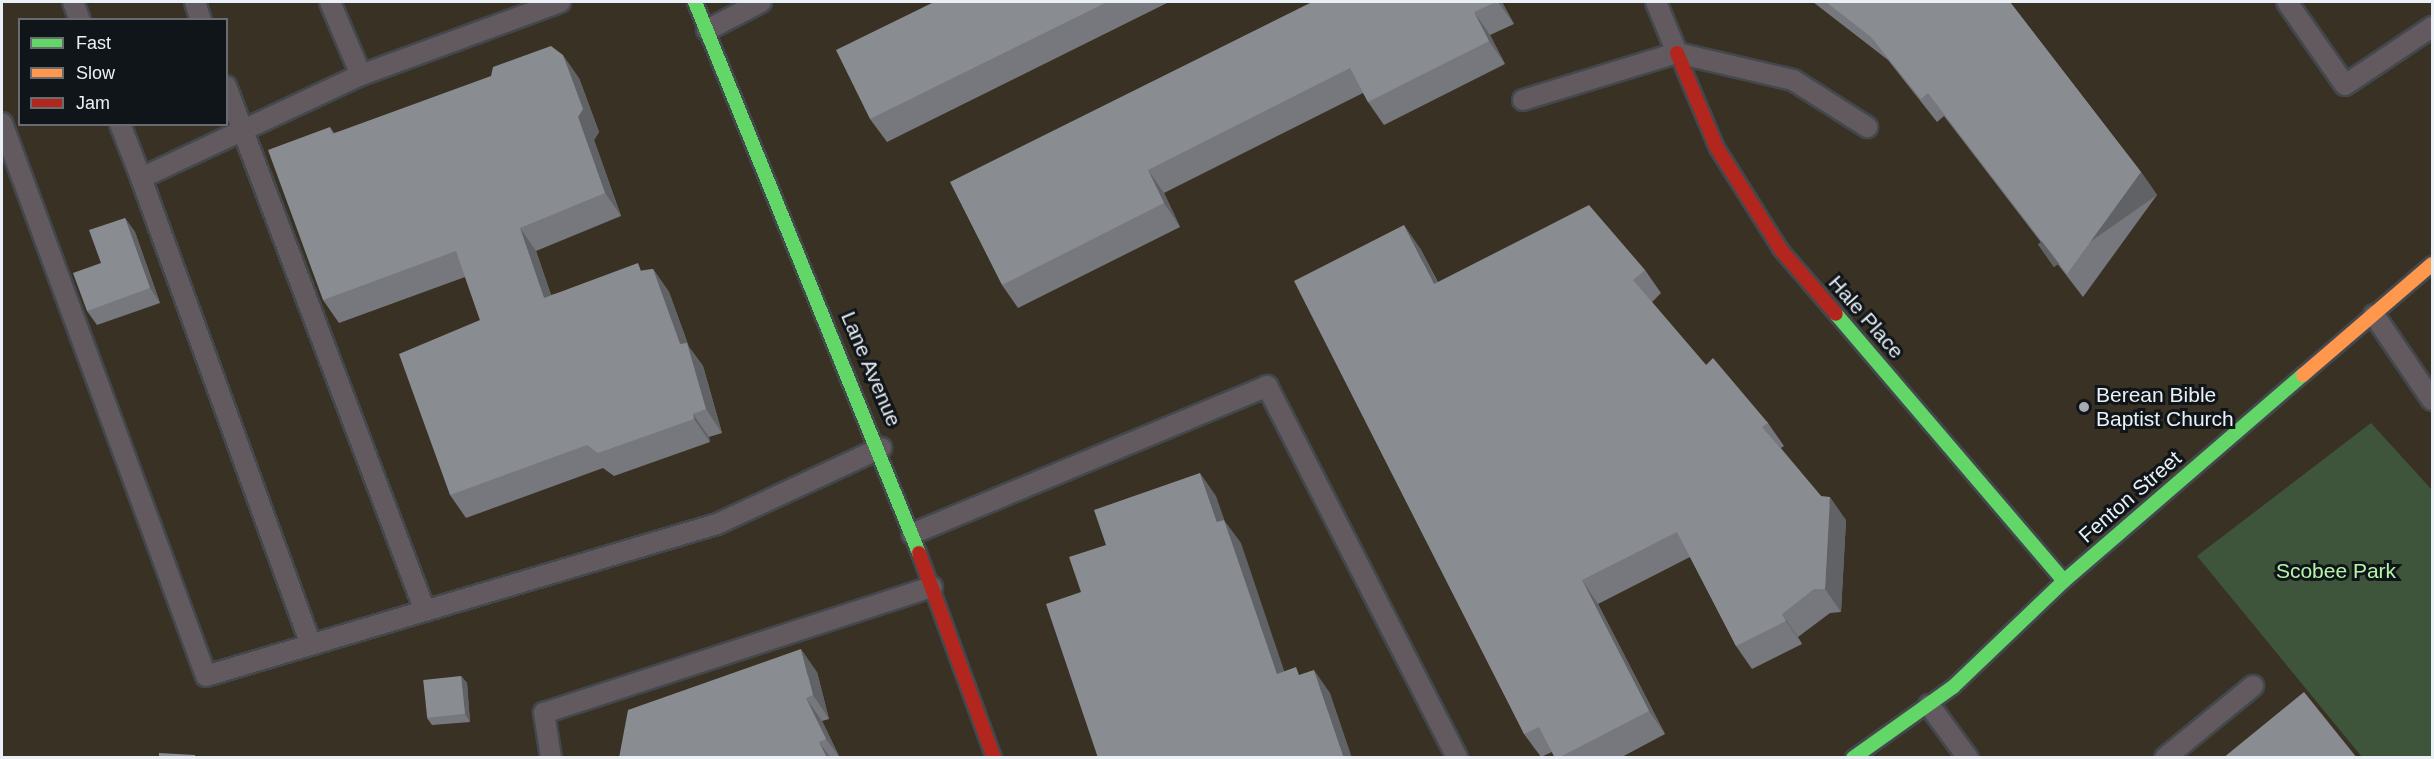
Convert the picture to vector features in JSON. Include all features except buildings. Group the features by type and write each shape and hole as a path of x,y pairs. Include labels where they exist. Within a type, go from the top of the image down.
{"street":[{"name":"Lane Avenue","path":"695,2 881,448 994,758"},
{"name":"Hale Place","path":"1677,53 1717,148 1780,250 2064,581"},
{"name":"Fenton Street","path":"1853,758 1929,705 2064,581 2433,264"}],"lane":[{"path":"73,2 79,18"},
{"path":"195,2 200,18"},
{"path":"330,2 361,75"},
{"path":"141,178 243,128 361,75 560,2"},
{"path":"706,30 761,2"},
{"path":"1656,2 1677,53"},
{"path":"2287,2 2345,85 2433,27"},
{"path":"1523,100 1677,53 1793,80 1867,127"},
{"path":"228,91 426,611"},
{"path":"2,123 206,676 717,524 881,448"},
{"path":"121,126 310,645"},
{"path":"2374,315 2433,400"},
{"path":"912,534 1267,386 1457,758"},
{"path":"551,758 544,714 932,587"},
{"path":"2164,758 2253,686"},
{"path":"1929,705 1968,758"}],"shaded area":[{"path":"2,2 2432,2 2432,757 2,757"}],"green space":[{"name":"Scobee Park","path":"2371,423 2432,490 2432,757 2362,757 2197,556"}],"traffic: fast":[{"path":"695,2 919,553"},
{"path":"1836,314 2064,581"},
{"path":"1853,758 1953,687 2064,581 2303,375"}],"traffic: slow":[{"path":"2303,375 2432,264"}],"traffic: jam":[{"path":"1677,53 1717,148 1781,250 1836,314"},
{"path":"919,553 994,758"}],"place":[{"name":"Berean Bible Baptist Church","path":"2084,407"}]}
